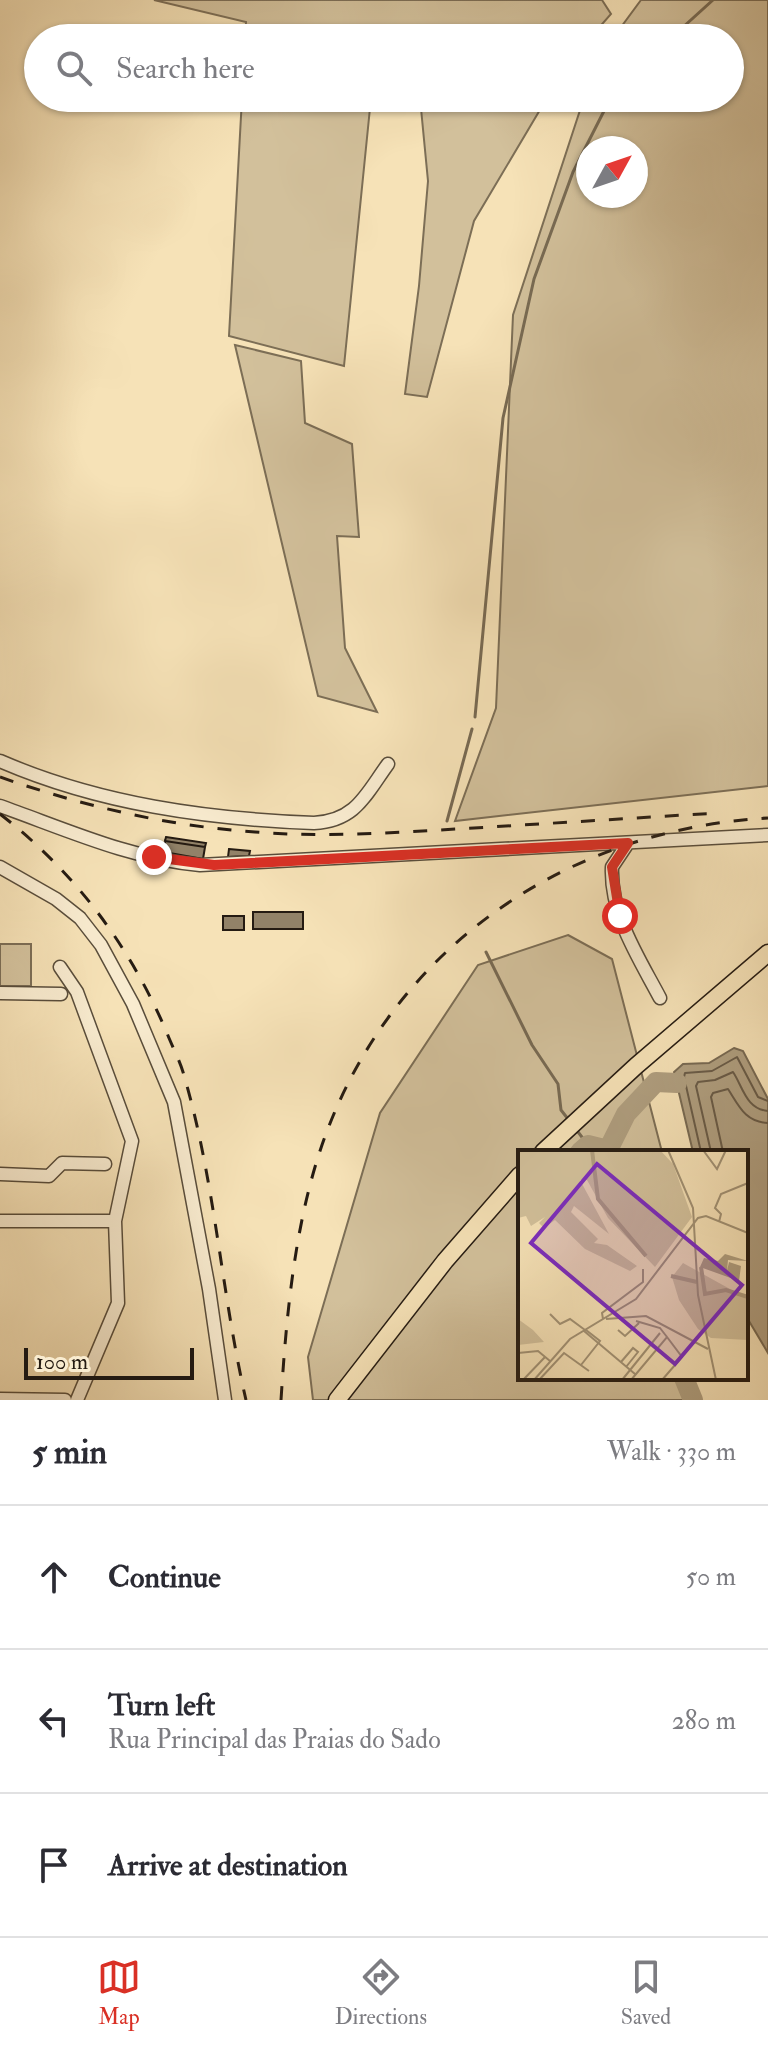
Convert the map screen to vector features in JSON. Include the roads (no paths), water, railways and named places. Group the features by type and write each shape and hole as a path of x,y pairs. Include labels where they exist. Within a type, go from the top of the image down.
{"main road":[{"path":"545,1150 636,1066 765,955"},
{"path":"337,1400 445,1261 518,1177"}],"street":[{"path":"0,761 67,786 140,805 229,818 314,823 328,823 346,816 361,802 388,764"},
{"path":"0,806 121,849 200,865 768,835"},
{"path":"628,843 612,867 620,916 660,998"},
{"path":"0,867 64,904 87,926 101,945 139,1018 174,1102 209,1289 225,1400"},
{"path":"60,967 77,992 132,1141 115,1221 118,1303 77,1400"},
{"path":"0,993 61,994"},
{"path":"0,1174 49,1176 62,1163 105,1164"},
{"path":"0,1221 115,1221"},
{"path":"0,1399 65,1400"}],"water":[{"path":"734,1048 743,1051 768,1099 768,1353 748,1319 748,1150 693,1150 674,1072 683,1064 709,1063"}],"waterway":[{"path":"686,24 713,0"},
{"path":"475,717 503,418 534,279 573,172 603,112"},
{"path":"447,821 472,729"},
{"path":"486,952 532,1045 558,1084 561,1110 568,1119"},
{"path":"608,1150 626,1114 656,1082 677,1083"},
{"path":"575,1128 588,1145"},
{"path":"582,1150 588,1145 608,1150"},
{"path":"685,1380 693,1400"}],"railway":[{"path":"0,777 94,806 158,820 282,834 392,833 717,813"},
{"path":"0,814 53,860 98,913 136,970 177,1057 203,1153 246,1400"},
{"path":"281,1400 296,1253 315,1167 343,1093 382,1027 429,969 485,919 548,879 616,848 690,828 768,818"}]}
